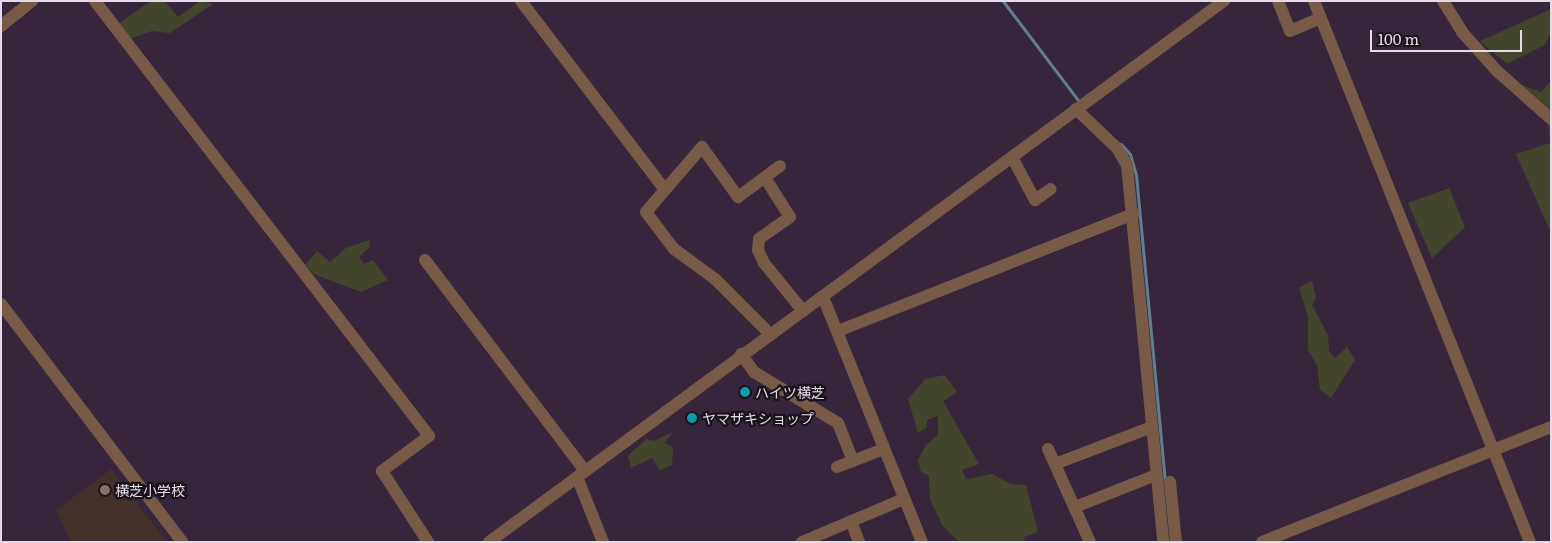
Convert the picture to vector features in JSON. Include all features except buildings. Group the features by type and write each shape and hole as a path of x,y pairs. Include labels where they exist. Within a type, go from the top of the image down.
{"street":[{"path":"1,26 32,1"},
{"path":"94,1 429,436 382,471 428,542"},
{"path":"521,1 664,189"},
{"path":"489,542 741,354 823,297 1224,1"},
{"path":"1278,1 1290,31 1320,18"},
{"path":"1314,1 1530,542"},
{"path":"1443,1 1462,32 1497,71 1551,119"},
{"path":"1076,110 1124,156 1134,214 1163,542"},
{"path":"770,334 714,279 674,250 646,212 702,147 738,198 780,166"},
{"path":"1012,157 1035,200 1050,189"},
{"path":"765,178 790,217 759,239 758,250 764,263 803,311"},
{"path":"838,331 1134,214"},
{"path":"424,260 581,474 603,542"},
{"path":"823,297 922,542"},
{"path":"1,304 182,542"},
{"path":"741,354 754,372 838,423 853,461"},
{"path":"1055,464 1152,427"},
{"path":"1262,542 1551,427"},
{"path":"837,467 884,449"},
{"path":"1048,449 1090,542"},
{"path":"1075,507 1156,475"},
{"path":"1170,482 1176,542"},
{"path":"802,542 904,499"},
{"path":"851,521 859,542"}],"shaded area":[{"name":"横芝小学校","path":"111,469 167,542 71,542 56,510"}],"green space":[{"path":"151,1 165,1 178,17 200,1 213,4 170,33 152,31 129,39 119,23"},
{"path":"1551,9 1551,31 1545,45 1507,64 1480,41"},
{"path":"1551,81 1550,231 1516,154 1550,143 1548,124 1516,83 1541,92"},
{"path":"1449,188 1465,227 1432,258 1408,203"},
{"path":"369,240 370,247 359,257 364,264 373,260 388,280 361,292 314,274 305,265 317,251 330,262 346,248"},
{"path":"1312,281 1316,297 1312,305 1328,335 1329,352 1335,358 1347,347 1355,360 1331,398 1320,390 1317,365 1308,350 1308,316 1299,288"},
{"path":"945,375 957,392 943,401 979,464 962,470 966,479 992,474 1011,484 1026,485 1038,532 1024,537 1025,542 959,542 942,525 930,499 929,476 921,472 918,460 926,445 938,435 938,416 927,420 927,427 918,433 908,399 925,379"},
{"path":"673,432 664,443 673,447 672,465 660,470 652,458 631,468 628,456 646,439 654,441"}],"waterway":[{"path":"1003,1 1078,100"},
{"path":"1121,144 1130,154 1136,175 1165,484"}],"place":[{"name":"ハイツ横芝","path":"745,392"},
{"name":"ヤマザキショップ","path":"692,418"},
{"name":"横芝小学校","path":"105,490"}]}
